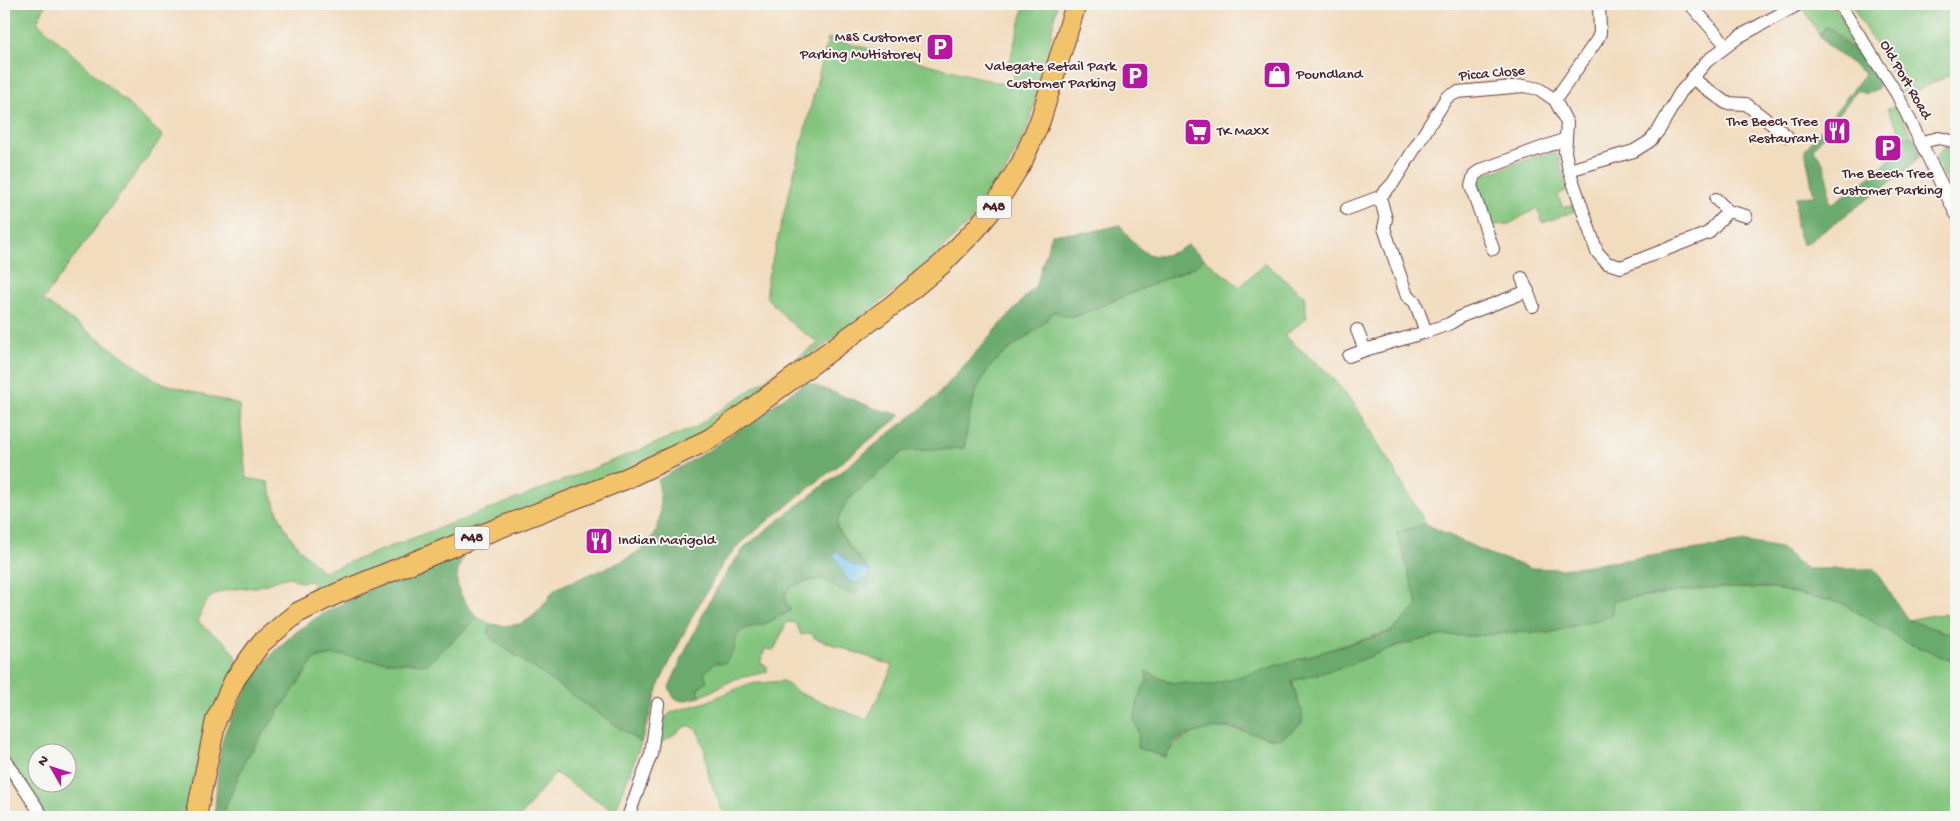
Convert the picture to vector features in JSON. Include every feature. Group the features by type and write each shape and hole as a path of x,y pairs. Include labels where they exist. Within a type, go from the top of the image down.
{"main road":[{"name":"A48","path":"196,817 216,720 235,679 261,643 297,613 336,594 458,544 623,480 710,439 894,304 942,264 994,208 1022,162 1046,104 1067,13 1076,4"}],"street":[{"path":"1599,4 1600,33 1597,40 1555,100 1567,123 1566,139 1569,170 1601,259 1621,267 1635,262 1708,233 1728,211"},
{"path":"1690,4 1726,45"},
{"path":"1569,170 1634,151 1650,141 1692,78 1707,61 1726,45 1799,4"},
{"name":"Old Port Road","path":"1839,4 1880,65 1922,142 1939,138 1956,142"},
{"path":"1692,78 1726,103 1746,104 1787,136"},
{"name":"Picca Close","path":"1347,209 1380,197 1400,174 1441,103 1452,93 1532,86 1555,100"},
{"path":"1492,249 1471,186 1474,175 1481,170 1566,139"},
{"path":"1922,142 1956,214"},
{"path":"1380,197 1386,218 1384,228 1408,296 1415,302 1426,332"},
{"path":"1716,199 1728,211 1746,216"},
{"path":"1522,278 1533,306"},
{"path":"1349,356 1426,332 1528,291"},
{"path":"1357,330 1365,350"},
{"path":"628,817 651,754 658,704"},
{"path":"4,758 43,817"}],"green space":[{"path":"4,4 46,4 37,22 163,136 43,300 159,382 239,405 246,478 268,482 277,510 287,532 301,550 323,572 527,495 694,428 819,343 794,326 767,298 767,281 828,38 1011,86 1015,69 1008,67 1025,4 1057,4 1044,73 1027,130 1005,172 977,215 919,272 745,407 673,450 310,597 307,593 313,585 312,581 300,582 290,577 256,587 227,590 212,596 206,602 198,621 226,643 239,661 189,817 37,817 4,768"},
{"path":"1816,4 1831,8 1833,5 1835,7 1873,65 1853,52 1851,47 1830,28 1820,33 1820,36 1804,10"},
{"path":"1851,4 1956,4 1956,72 1905,96"},
{"path":"1825,27 1830,28 1848,46 1880,72 1881,81 1877,89 1865,94 1857,90 1813,149 1821,160 1826,172 1829,186 1829,201 1832,204 1880,169 1891,156 1897,137 1911,137 1916,141 1921,154 1910,168 1806,244 1802,244 1796,226 1796,197 1814,196 1805,150 1865,74 1827,45 1820,36"},
{"path":"1895,107 1914,139 1902,136 1887,108"},
{"path":"1950,147 1956,149 1956,200 1936,157 1943,148"},
{"path":"1554,152 1559,158 1567,190 1558,195 1563,208 1572,205 1575,211 1543,223 1537,208 1509,224 1492,225 1476,181 1479,177 1543,154 1544,156"},
{"path":"1120,225 1135,244 1149,254 1156,256 1165,255 1188,245 1204,259 1196,266 1075,317 1063,316 1054,311 1036,330 1001,356 984,376 974,398 964,448 903,451 847,501 839,516 837,527 848,545 871,572 868,586 856,594 842,591 823,579 807,581 793,586 785,596 786,603 791,611 764,624 745,628 736,636 734,649 725,663 715,663 704,673 707,681 697,689 700,697 682,701 674,698 669,687 694,632 712,596 746,546 936,397 1036,285 1052,234 1090,232","holes":["836,551 853,566 866,568 847,580"]},
{"path":"1204,259 1240,287 1265,263 1304,296 1307,318 1284,336 1326,371 1356,406 1426,524 1397,532 1419,606 1391,631 1210,686 1168,682 1146,671 1147,681 1139,696 1134,719 1139,734 1137,748 1165,757 1181,741 1200,731 1221,728 1244,732 1298,702 1292,681 1346,666 1396,646 1446,635 1473,636 1517,632 1613,600 1709,588 1770,588 1842,603 1906,642 1956,663 1956,817 725,817 709,778 704,747 697,730 691,726 686,726 660,744 665,718 672,712 706,702 748,684 783,681 799,693 867,720 893,666 815,638 811,633 801,635 796,623 787,622 774,650 765,649 760,663 767,666 767,672 735,679 700,697 700,681 703,675 714,663 734,649 741,632 764,624 790,611 785,603 785,596 787,590 793,586 823,579 842,591 856,594 871,572 848,545 837,527 838,516 847,501 903,451 964,448 974,398 984,376 1001,356 1036,330 1054,311 1075,317 1196,266"},
{"path":"806,382 877,409 901,415 765,523 739,545 724,562 695,611 660,682 641,743 492,639 488,633 490,624 515,625 522,623 533,616 557,588 630,557 641,549 650,540 657,528 660,514 658,480 711,449"},
{"path":"1426,524 1487,553 1530,568 1562,569 1746,542 1780,548 1807,569 1874,569 1908,620 1956,636 1956,663 1906,642 1842,603 1770,588 1709,588 1613,600 1612,616 1549,633 1517,632 1473,636 1446,635 1425,639 1396,646 1346,666 1292,681 1302,712 1302,723 1282,738 1273,739 1229,727 1205,730 1185,736 1175,743 1165,757 1137,748 1139,734 1134,719 1139,696 1147,681 1146,671 1168,682 1210,685 1391,632 1418,606 1397,532"},
{"path":"465,554 458,573 458,588 466,603 478,618 427,664 386,662 339,655 314,660 246,759 221,817 214,817 219,757 224,734 258,672 281,646 307,624 335,607 366,592"},
{"path":"1956,614 1956,636 1908,620 1934,615"},
{"path":"478,618 490,624 488,633 492,639 641,743 615,812 555,773 520,817 221,817 246,759 314,660 339,655 386,662 427,664"}],"water":[{"path":"837,551 853,566 866,568 869,572 869,578 854,583 847,580 833,553"}],"place":[{"name":"M&S Customer Parking Multistorey","path":"940,47"},
{"name":"Poundland","path":"1277,75"},
{"name":"Valegate Retail Park Customer Parking","path":"1135,76"},
{"name":"The Beech Tree Restaurant","path":"1837,131"},
{"name":"TK Maxx","path":"1198,132"},
{"name":"The Beech Tree Customer Parking","path":"1888,148"},
{"name":"Indian Marigold","path":"599,541"}]}
